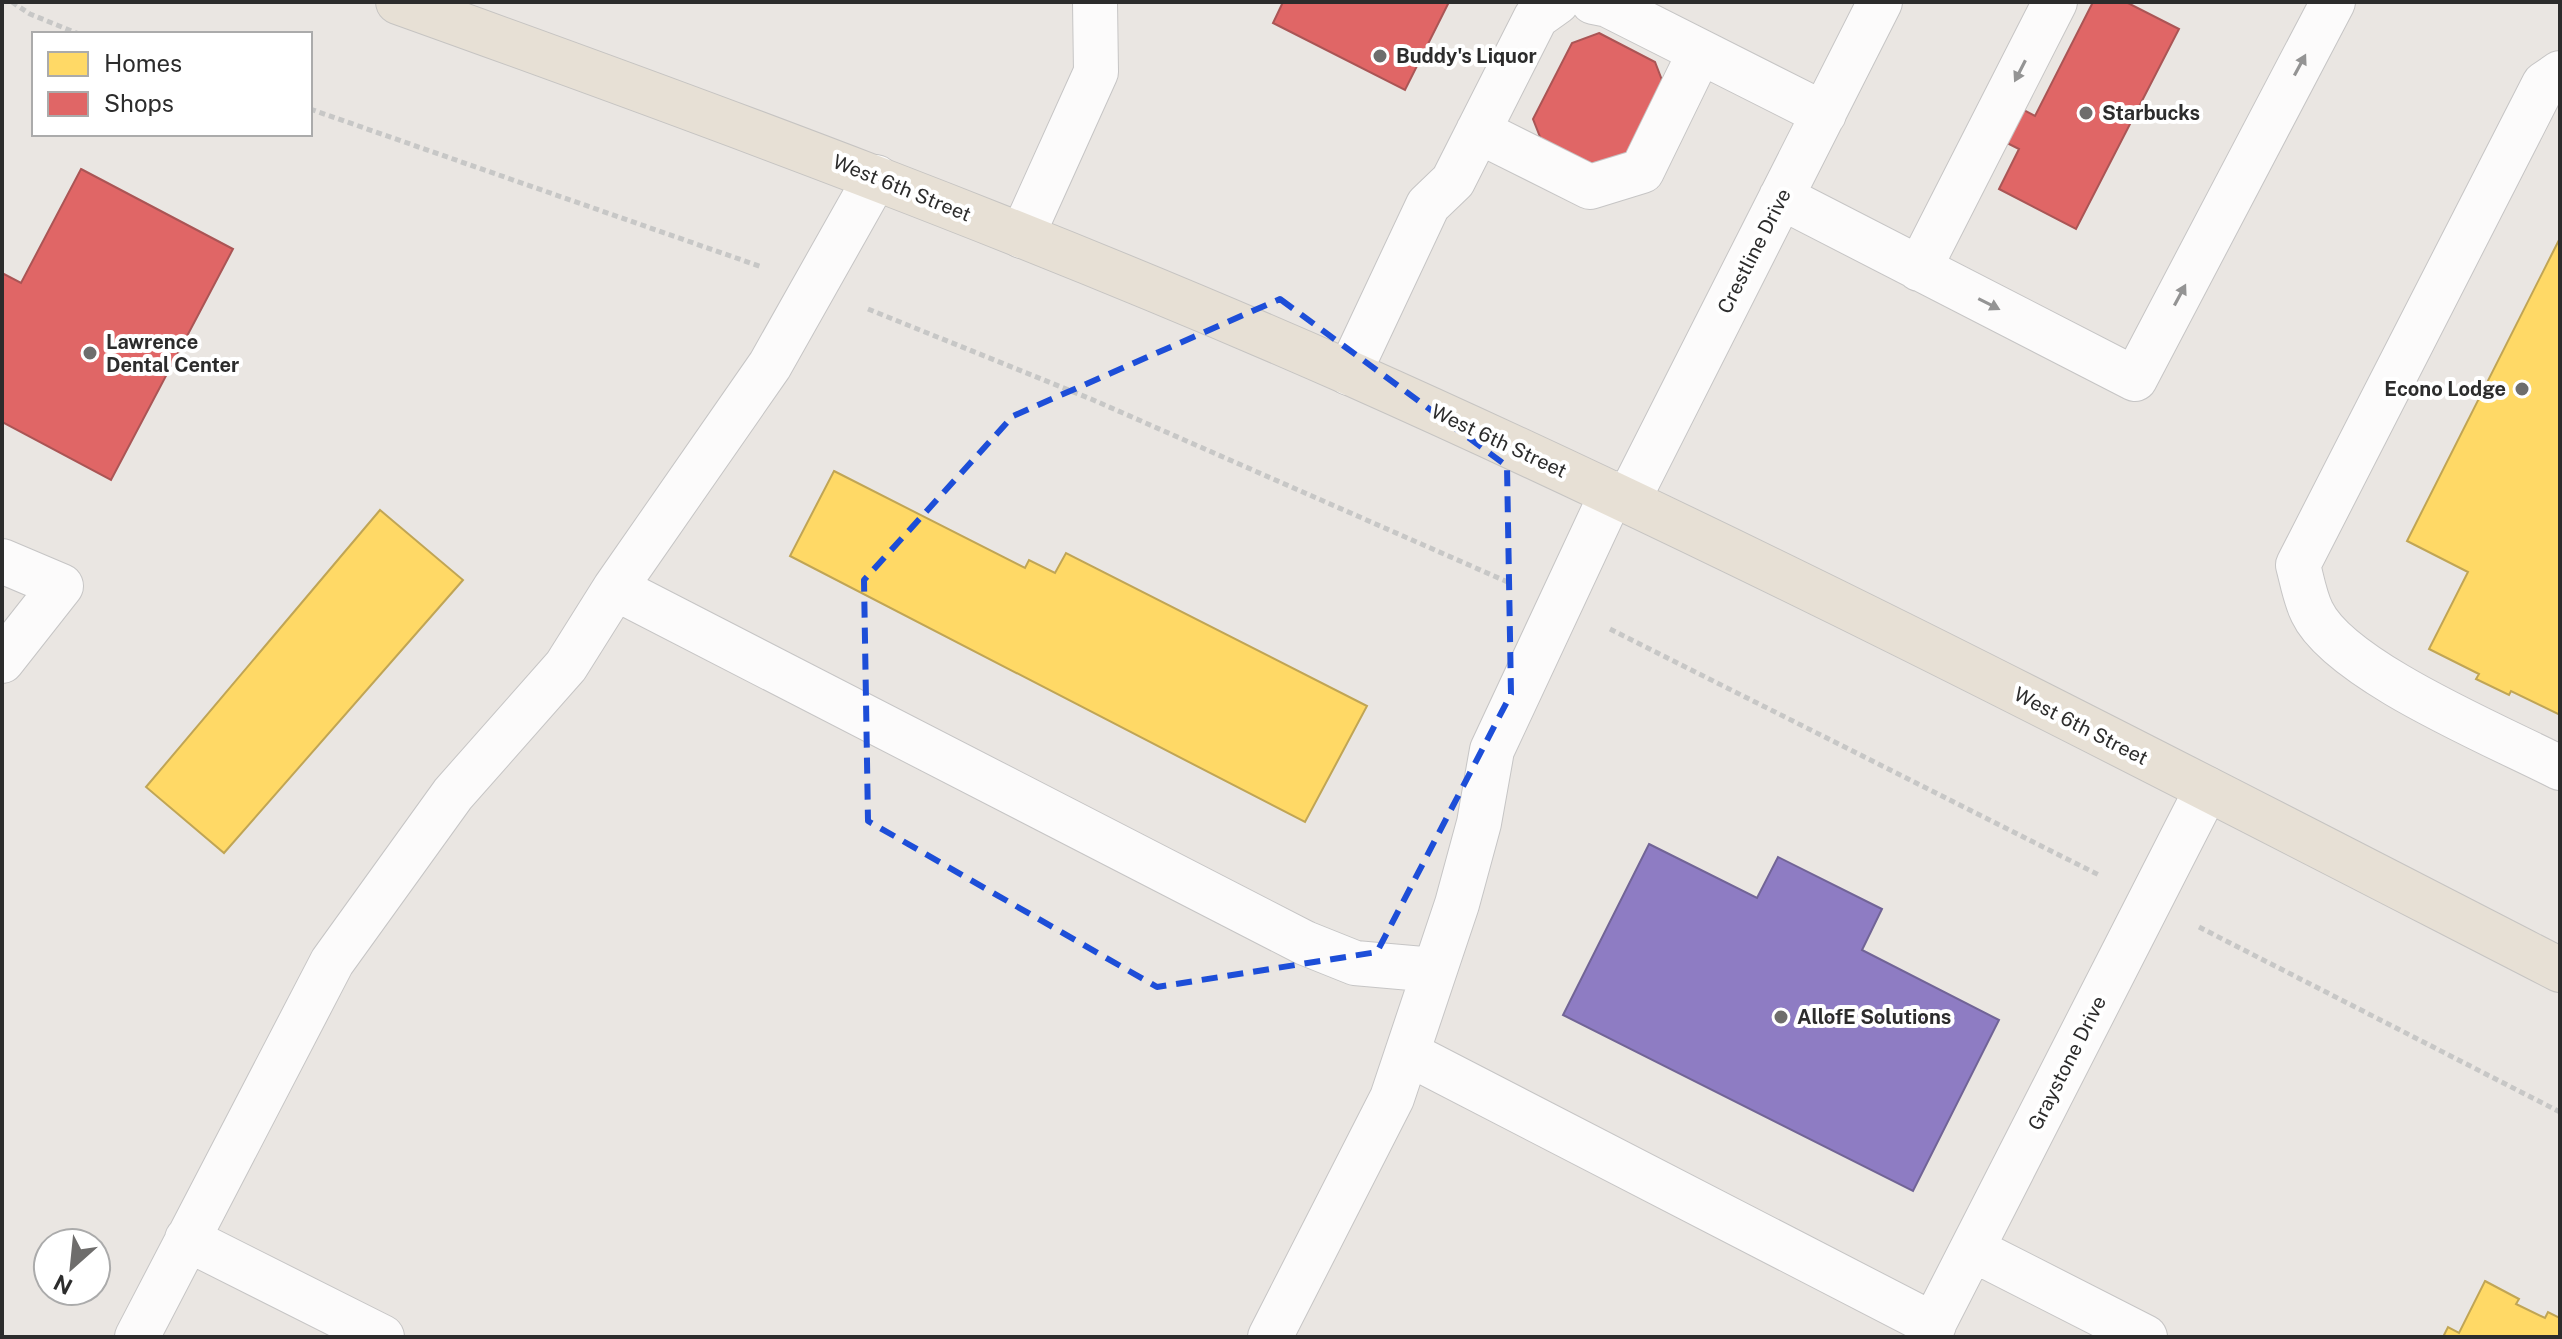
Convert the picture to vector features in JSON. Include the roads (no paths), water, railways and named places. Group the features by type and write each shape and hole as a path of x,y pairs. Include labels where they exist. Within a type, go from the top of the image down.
{"main road":[{"name":"West 6th Street","path":"398,2 876,177 1349,373 1620,497 2207,789 2560,970"}],"street":[{"path":"1022,236 1096,72 1095,2"},
{"path":"1349,373 1428,205 1453,181 1536,17 1557,2"},
{"path":"1593,2 1608,5 1824,114"},
{"name":"Crestline Drive","path":"1270,1337 1392,1098 1479,823 1492,750 1559,606 1781,197 1880,2"},
{"path":"1919,269 2055,2"},
{"path":"1781,197 2135,379 2333,2"},
{"path":"1478,131 1590,187 1642,171 1700,52"},
{"path":"2560,73 2544,84 2298,565 2312,614 2345,650 2387,679 2560,768"},
{"path":"137,1337 332,962 453,794 566,666 615,588 770,365 876,177"},
{"path":"2,561 61,586 2,661"},
{"path":"615,588 1305,943 1355,963 1434,970"},
{"name":"Graystone Drive","path":"1930,1331 2207,789"},
{"path":"1407,1053 1930,1331"},
{"path":"187,1239 382,1337"},
{"path":"1972,1249 2145,1337"}],"place":[{"name":"Buddy's Liquor","path":"1380,56"},
{"name":"Starbucks","path":"2086,113"},
{"name":"Lawrence Dental Center","path":"90,353"},
{"name":"Econo Lodge","path":"2522,389"},
{"name":"AllofE Solutions","path":"1781,1017"}]}
